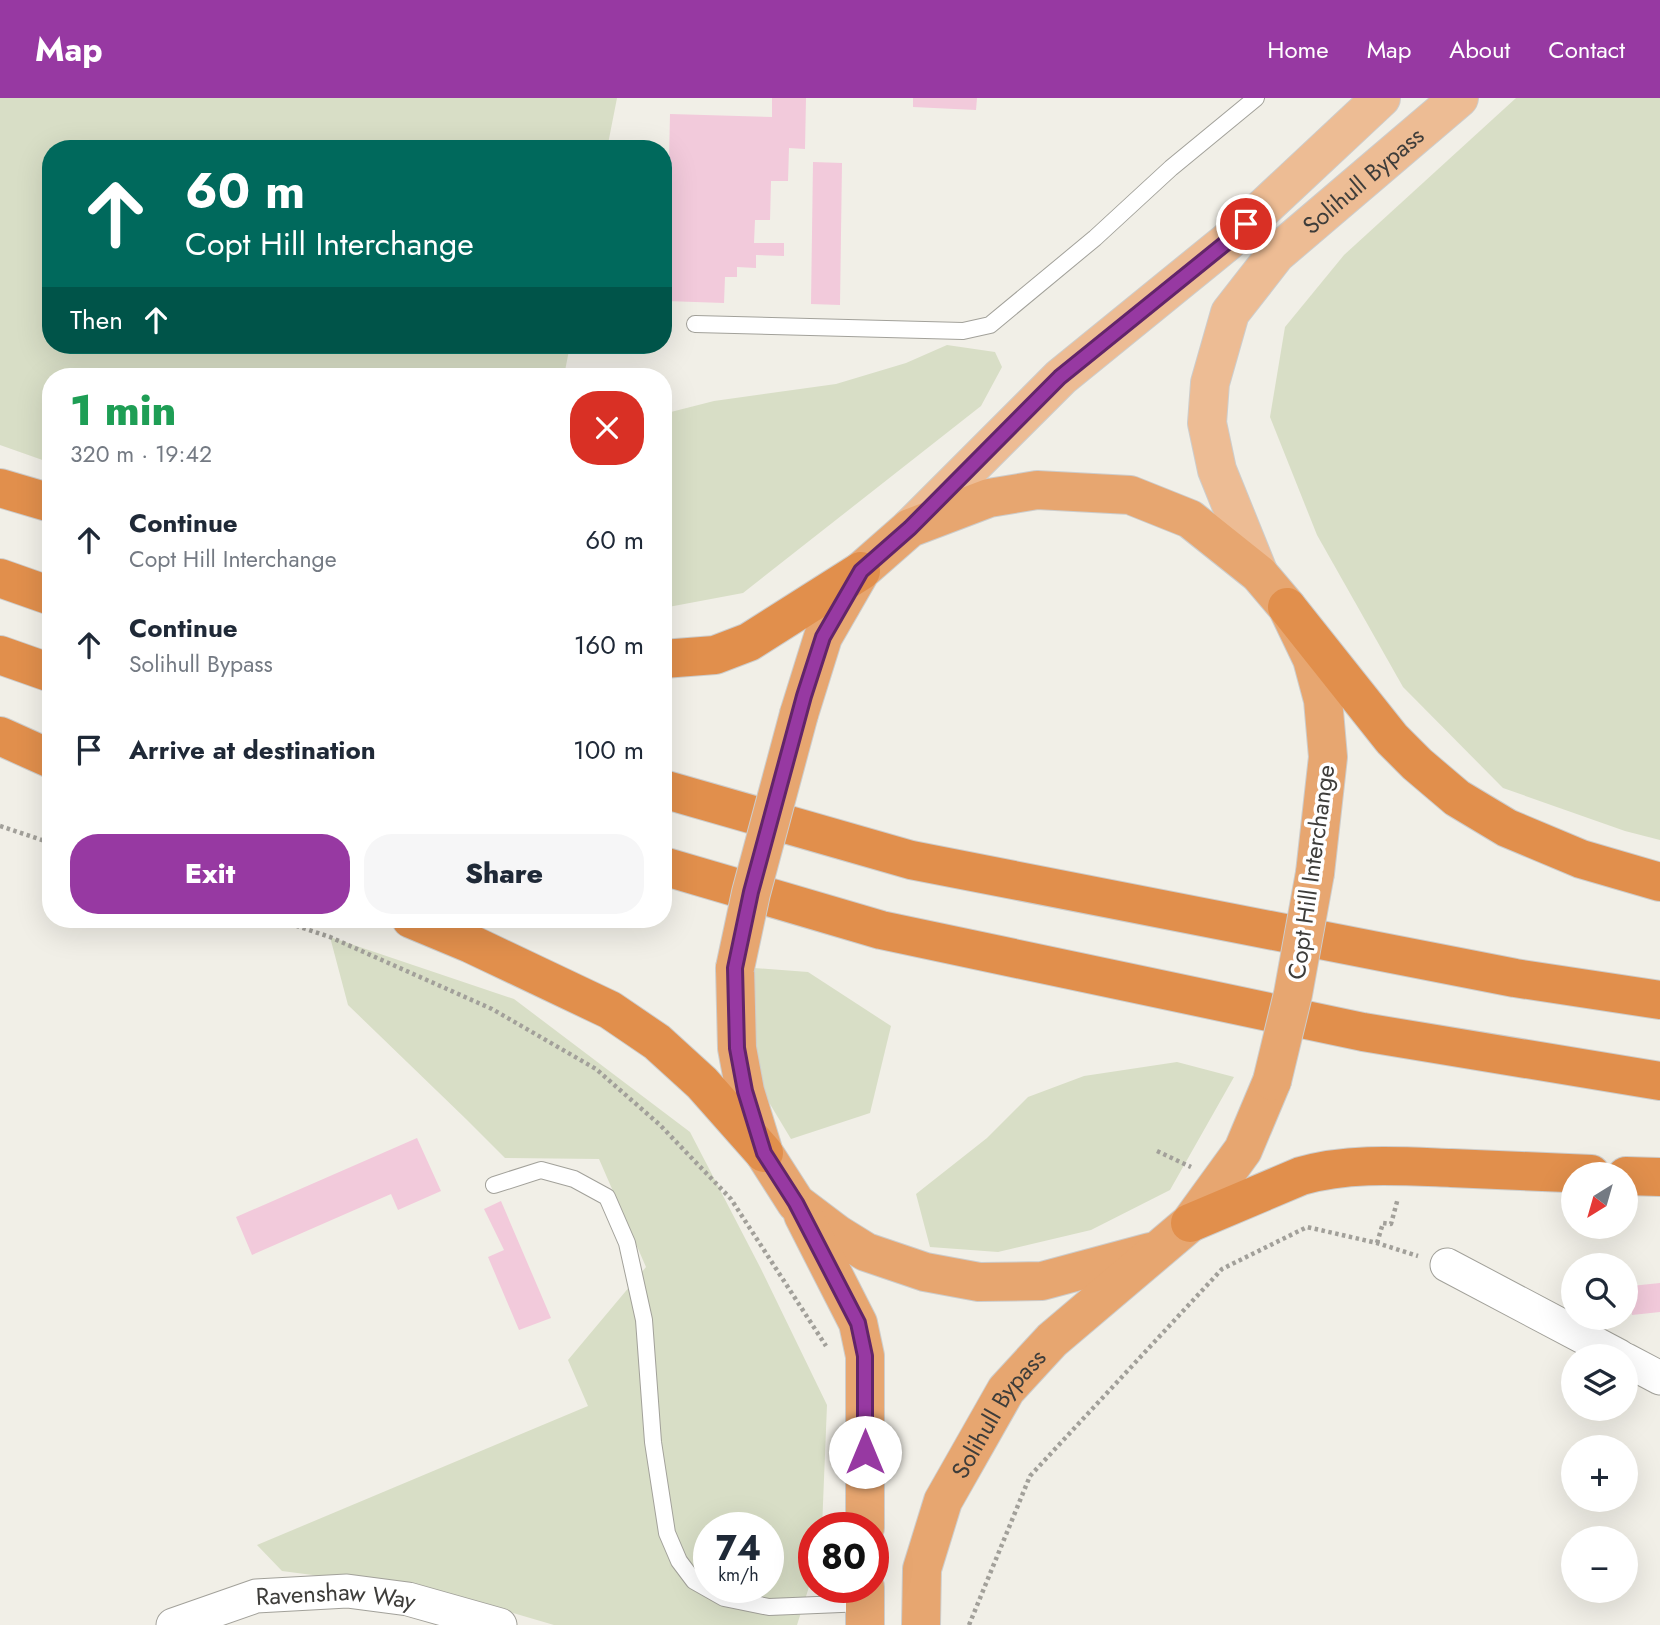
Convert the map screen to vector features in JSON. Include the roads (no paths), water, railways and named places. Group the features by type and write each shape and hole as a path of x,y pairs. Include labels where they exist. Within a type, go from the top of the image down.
{"highway":[{"path":"0,488 42,500"},
{"name":"Copt Hill Interchange","path":"1037,490 1130,495 1190,519 1259,574 1287,607 1312,660 1323,700 1328,757 1315,873 1293,994 1272,1081 1243,1150 1190,1223 1159,1249 1042,1281 979,1282 925,1272 866,1252 837,1234 796,1203 764,1153 745,1091 737,1048 735,968 751,892 799,714 823,637 861,571 910,528 989,498 1037,490"},
{"path":"672,658 715,655 738,648 861,571"},
{"path":"0,578 42,593"},
{"path":"1287,607 1392,739 1457,798 1507,828 1581,859 1660,882"},
{"path":"0,655 42,670"},
{"path":"0,736 42,755"},
{"path":"672,792 911,860 1515,978 1660,1000"},
{"path":"672,869 894,933 1363,1032 1660,1081"},
{"path":"433,928 610,1010 657,1042 702,1083 764,1153"},
{"path":"1190,1223 1315,1172 1353,1167 1402,1166 1561,1173"},
{"path":"1638,1176 1660,1177"},
{"path":"796,1203 858,1323 863,1345 865,1512"},
{"name":"Solihull Bypass","path":"921,1625 922,1569 943,1501 1006,1390 1052,1340 1159,1249"}],"main road":[{"name":"Solihull Bypass","path":"910,528 1060,377 1227,242 1381,98"},
{"name":"Solihull Bypass","path":"1259,574 1217,470 1208,424 1210,383 1230,313 1276,254 1459,98"}],"street":[{"path":"1447,1265 1596,1344"},
{"path":"1638,1366 1660,1378"},
{"name":"Ravenshaw Way","path":"173,1625 256,1596 347,1591 408,1600 500,1625"}],"lane":[{"path":"695,324 963,331 990,325 1256,98"},
{"path":"494,1185 541,1170 574,1179 607,1197 627,1243 644,1320 653,1442 667,1533 679,1561 694,1581 724,1598 769,1607 865,1605"}]}
